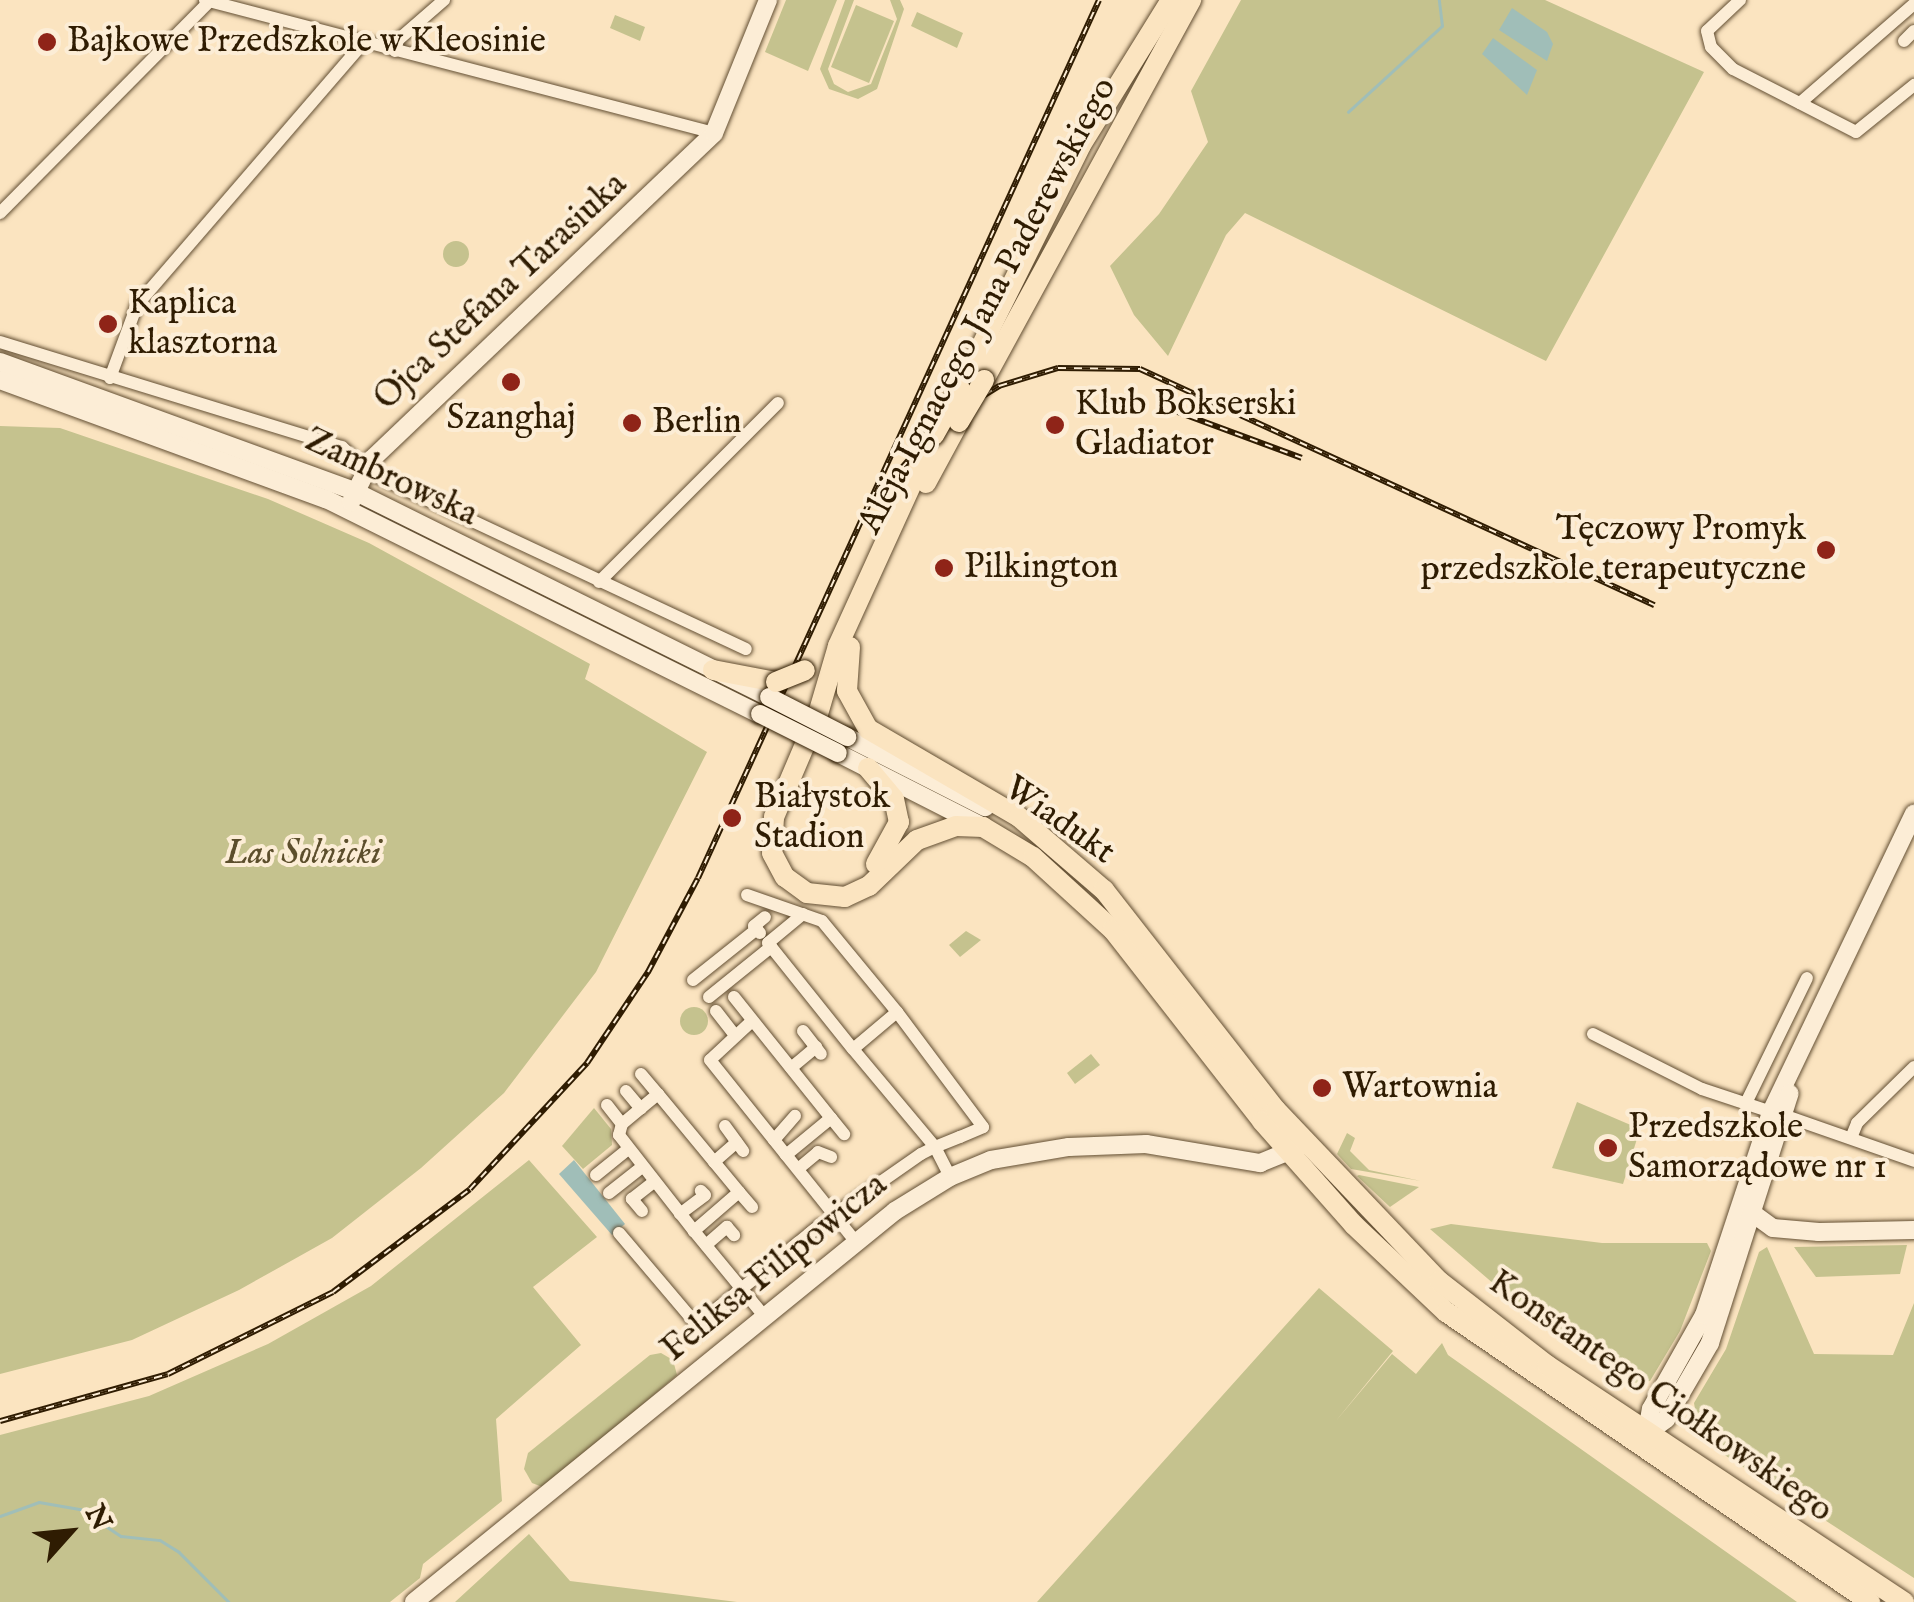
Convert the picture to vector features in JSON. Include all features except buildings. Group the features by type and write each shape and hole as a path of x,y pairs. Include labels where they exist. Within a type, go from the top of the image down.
{"main road":[{"path":"714,133 768,0"},
{"name":"Aleja Ignacego Jana Paderewskiego","path":"934,434 1073,159 1170,0"},
{"name":"Aleja Ignacego Jana Paderewskiego","path":"868,768 898,810 894,842 854,882 811,882 789,864 782,828 850,647 959,422 1192,0"},
{"name":"Ojca Stefana Tarasiuka","path":"351,500 365,467 714,133"},
{"name":"Zambrowska","path":"0,362 351,500 714,670 739,693"},
{"name":"Zambrowska","path":"0,380 351,500 739,693"},
{"path":"714,670 768,697 804,670 828,641 887,514 934,434"},
{"path":"934,434 838,646 770,841 791,883 834,898 869,886 926,834 983,827"},
{"path":"850,647 847,691 868,729 1019,816 1038,837"},
{"name":"Wiadukt","path":"739,693 768,697 842,745 1038,837 1118,906 1297,1148"},
{"name":"Wiadukt","path":"842,745 868,768 983,827 1050,869 1102,917 1297,1148"},
{"path":"1642,1439 1666,1419 1710,1344 1777,1114 1914,814"},
{"name":"Feliksa Filipowicza","path":"414,1602 856,1242 950,1177 991,1160 1069,1147 1146,1144 1241,1157 1297,1148"},
{"name":"Konstantego Ciołkowskiego","path":"1297,1148 1519,1355 1870,1602"},
{"path":"1747,1212 1799,1228 1914,1230"},
{"name":"Konstantego Ciołkowskiego","path":"1642,1439 1904,1602"}],"street":[{"path":"0,213 209,0 362,44 714,133"},
{"path":"396,51 398,40 444,0"},
{"path":"1740,0 1712,23 1707,39 1746,75 1860,133 1914,84"},
{"path":"1800,103 1914,4"},
{"path":"110,378 137,305 362,44"},
{"name":"Zambrowska","path":"0,342 342,447 365,467 746,649"},
{"path":"599,582 778,403"},
{"path":"748,895 825,924 989,1125 935,1147 835,1214"},
{"path":"709,997 803,914"},
{"path":"693,980 761,923 769,945 935,1147 950,1177"},
{"path":"1746,1103 1807,978"},
{"path":"734,998 844,1134"},
{"path":"716,1011 734,1034"},
{"path":"852,1049 897,1012"},
{"path":"752,1020 710,1060 856,1242"},
{"path":"791,1068 818,1050 804,1032"},
{"path":"1594,1034 1702,1090 1914,1161"},
{"path":"1851,1138 1856,1124 1914,1068"},
{"path":"641,1074 752,1207"},
{"path":"626,1090 640,1109"},
{"path":"658,1094 622,1124 618,1135 765,1317"},
{"path":"607,1104 622,1124"},
{"path":"774,1140 794,1116"},
{"path":"786,1155 831,1118"},
{"path":"714,1162 740,1146 724,1126"},
{"path":"596,1174 627,1150"},
{"path":"798,1169 818,1152 831,1158"},
{"path":"609,1193 642,1167"},
{"path":"642,1211 632,1199 654,1182"},
{"path":"680,1214 705,1195 701,1191"},
{"path":"694,1231 739,1192"},
{"path":"619,1234 691,1324 742,1289 820,1225"},
{"path":"706,1245 727,1227 734,1236"}],"green space":[{"path":"786,0 837,0 808,71 765,52"},
{"path":"845,0 854,0 828,69 834,84 848,92 871,84 897,19 890,0 900,0 904,9 877,89 858,99 829,89 820,69"},
{"path":"1241,0 1545,0 1704,72 1546,361 1245,213 1226,235 1168,356 1134,315 1110,266 1159,214 1208,142 1191,91"},
{"path":"856,5 894,21 869,83 831,67"},
{"path":"917,12 963,33 957,48 911,26"},
{"path":"615,15 645,27 640,41 610,28"},
{"path":"456,241 465,245 469,254 465,263 456,267 447,263 443,254 447,245"},
{"name":"Las Solnicki","path":"0,426 60,428 268,499 369,543 590,664 585,679 707,752 596,972 504,1093 421,1168 332,1238 239,1290 132,1340 0,1374"},
{"path":"966,931 981,940 960,957 949,945"},
{"path":"694,1007 704,1011 708,1021 704,1031 694,1035 684,1031 680,1021 684,1011"},
{"path":"1091,1054 1100,1065 1075,1084 1067,1073"},
{"path":"1577,1102 1640,1129 1623,1184 1552,1168"},
{"path":"594,1108 611,1129 612,1145 583,1169 562,1146"},
{"path":"1347,1133 1355,1138 1350,1151 1369,1170 1421,1181 1351,1169 1337,1154"},
{"path":"529,1160 597,1237 533,1287 581,1345 496,1419 502,1501 423,1564 420,1578 390,1602 0,1602 0,1435 149,1396 268,1344 371,1286"},
{"path":"1359,1175 1419,1187 1390,1207"},
{"path":"1451,1224 1602,1243 1707,1243 1711,1251 1680,1331 1650,1381 1633,1383 1509,1297 1430,1229"},
{"path":"1907,1245 1900,1274 1816,1277 1794,1247"},
{"path":"1767,1247 1814,1354 1893,1355 1914,1303 1914,1578 1700,1439 1694,1403 1726,1349 1759,1252"},
{"path":"1319,1288 1393,1351 1335,1422 1392,1354 1416,1374 1442,1343 1448,1355 1797,1602 1037,1602"},
{"path":"661,1353 673,1360 677,1375 545,1488 532,1483 524,1469 528,1453 650,1355"},
{"path":"529,1534 570,1581 737,1602 455,1602"}],"water":[{"path":"1512,8 1547,32 1553,44 1547,61 1499,30"},
{"path":"1493,38 1537,70 1527,95 1482,54"},
{"path":"574,1160 625,1224 612,1235 559,1174"}],"waterway":[{"path":"1348,112 1442,26 1439,0"},
{"path":"0,1516 39,1502 80,1509 121,1536 160,1540 179,1552 229,1602"}],"railway":[{"path":"0,1421 168,1374 333,1292 470,1189 587,1063 648,972 698,878 1099,0"},
{"path":"891,480 944,420 999,386 1058,368 1140,369 1654,605"},
{"path":"1175,411 1302,458"}],"place":[{"name":"Bajkowe Przedszkole w Kleosinie","path":"47,42"},
{"name":"Kaplica klasztorna","path":"108,324"},
{"name":"Szanghaj","path":"511,382"},
{"name":"Berlin","path":"632,423"},
{"name":"Klub Bokserski Gladiator","path":"1055,425"},
{"name":"Tęczowy Promyk przedszkole terapeutyczne","path":"1826,550"},
{"name":"Pilkington","path":"944,568"},
{"name":"Białystok Stadion","path":"732,818"},
{"name":"Wartownia","path":"1322,1088"},
{"name":"Przedszkole Samorządowe nr 1","path":"1608,1148"}]}
